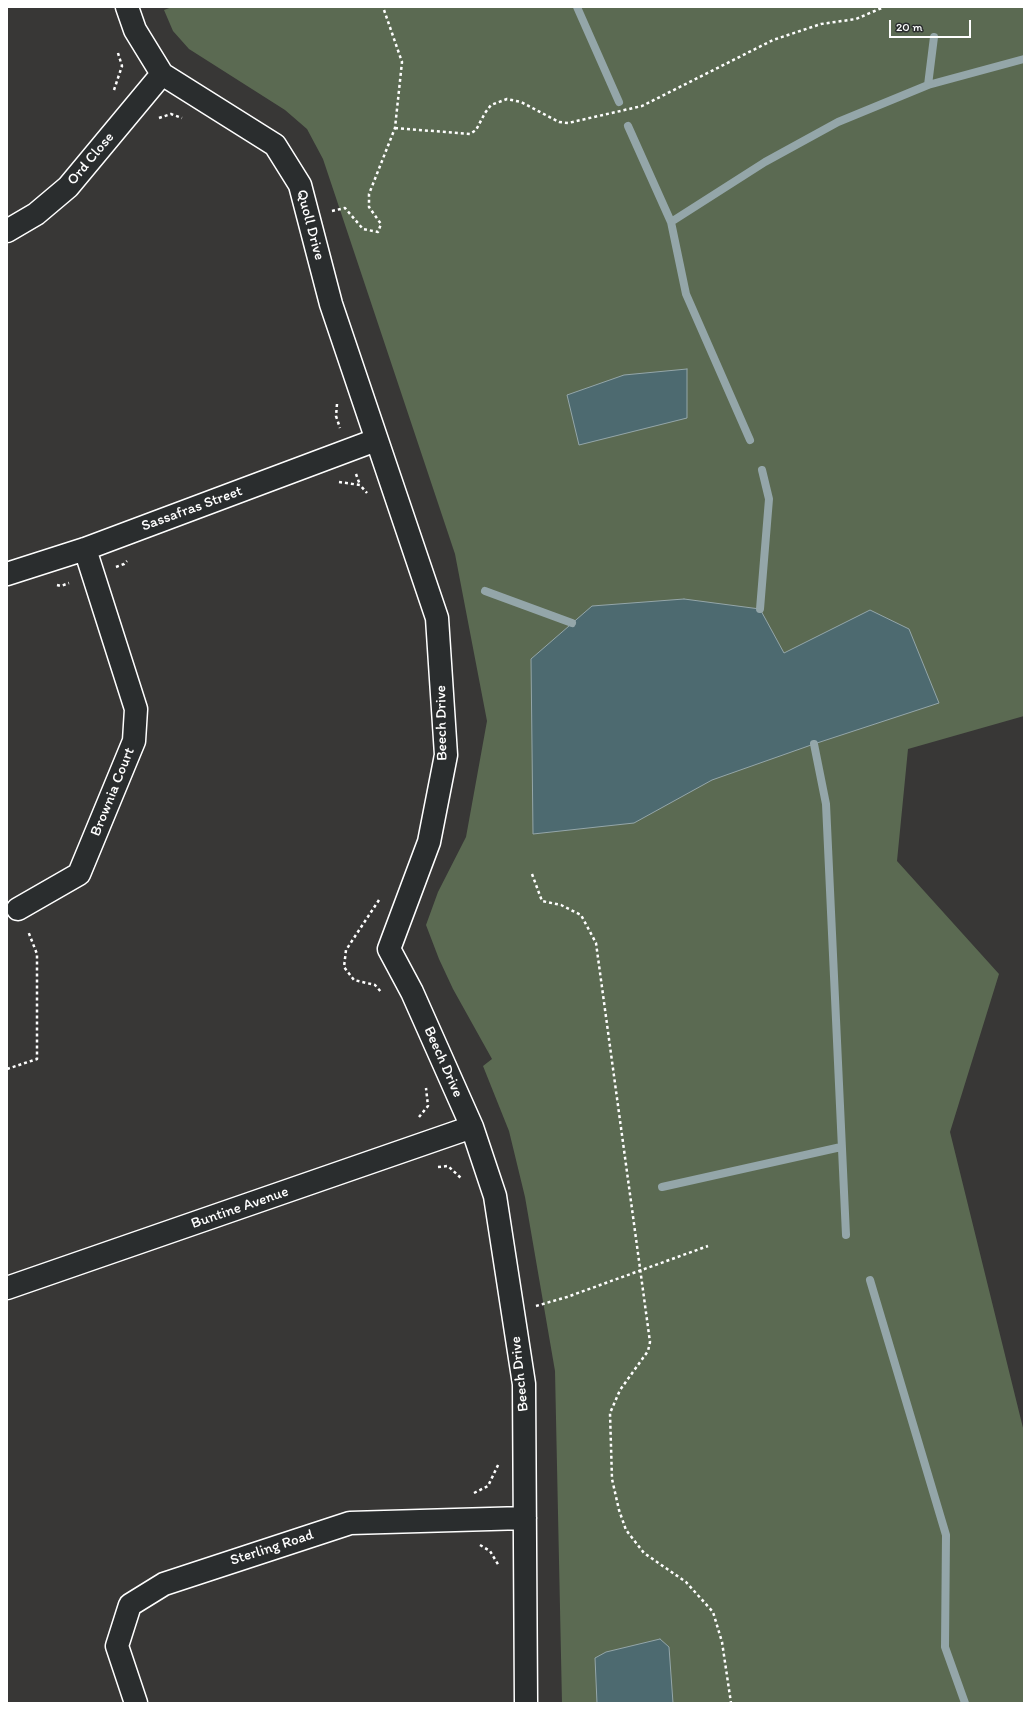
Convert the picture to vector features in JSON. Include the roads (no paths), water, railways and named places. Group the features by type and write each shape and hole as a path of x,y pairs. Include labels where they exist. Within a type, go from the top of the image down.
{"street":[{"name":"Quoll Drive","path":"127,7 135,30 162,74 275,145 300,185 331,304 376,440"},
{"name":"Ord Close","path":"7,231 36,214 68,187 162,74"},
{"name":"Sassafras Street","path":"7,574 85,549 376,440"},
{"name":"Beech Drive","path":"376,440 437,618 446,755 429,842 389,949 412,992 472,1127 495,1196 524,1384 526,1703"},
{"name":"Brownia Court","path":"18,909 79,874 134,741 136,709 85,549"},
{"name":"Buntine Avenue","path":"7,1288 472,1127"},
{"name":"Sterling Road","path":"136,1703 117,1646 130,1605 164,1584 350,1523 525,1518"}],"water":[{"path":"687,369 687,418 579,445 567,395 624,375"},
{"path":"684,599 760,609 784,653 870,610 909,629 939,703 814,744 712,780 634,823 533,834 531,659 592,606"},
{"path":"660,1639 669,1647 673,1703 597,1703 595,1658 606,1652"}],"waterway":[{"path":"577,7 619,102"},
{"path":"928,85 934,37"},
{"path":"671,222 765,162 838,122 928,85 1024,59"},
{"path":"628,126 671,222 686,294 750,440"},
{"path":"760,609 769,499 762,470"},
{"path":"485,591 572,623"},
{"path":"814,744 826,804 846,1235"},
{"path":"662,1187 841,1147"},
{"path":"870,1280 946,1535 945,1647 965,1703"}]}
